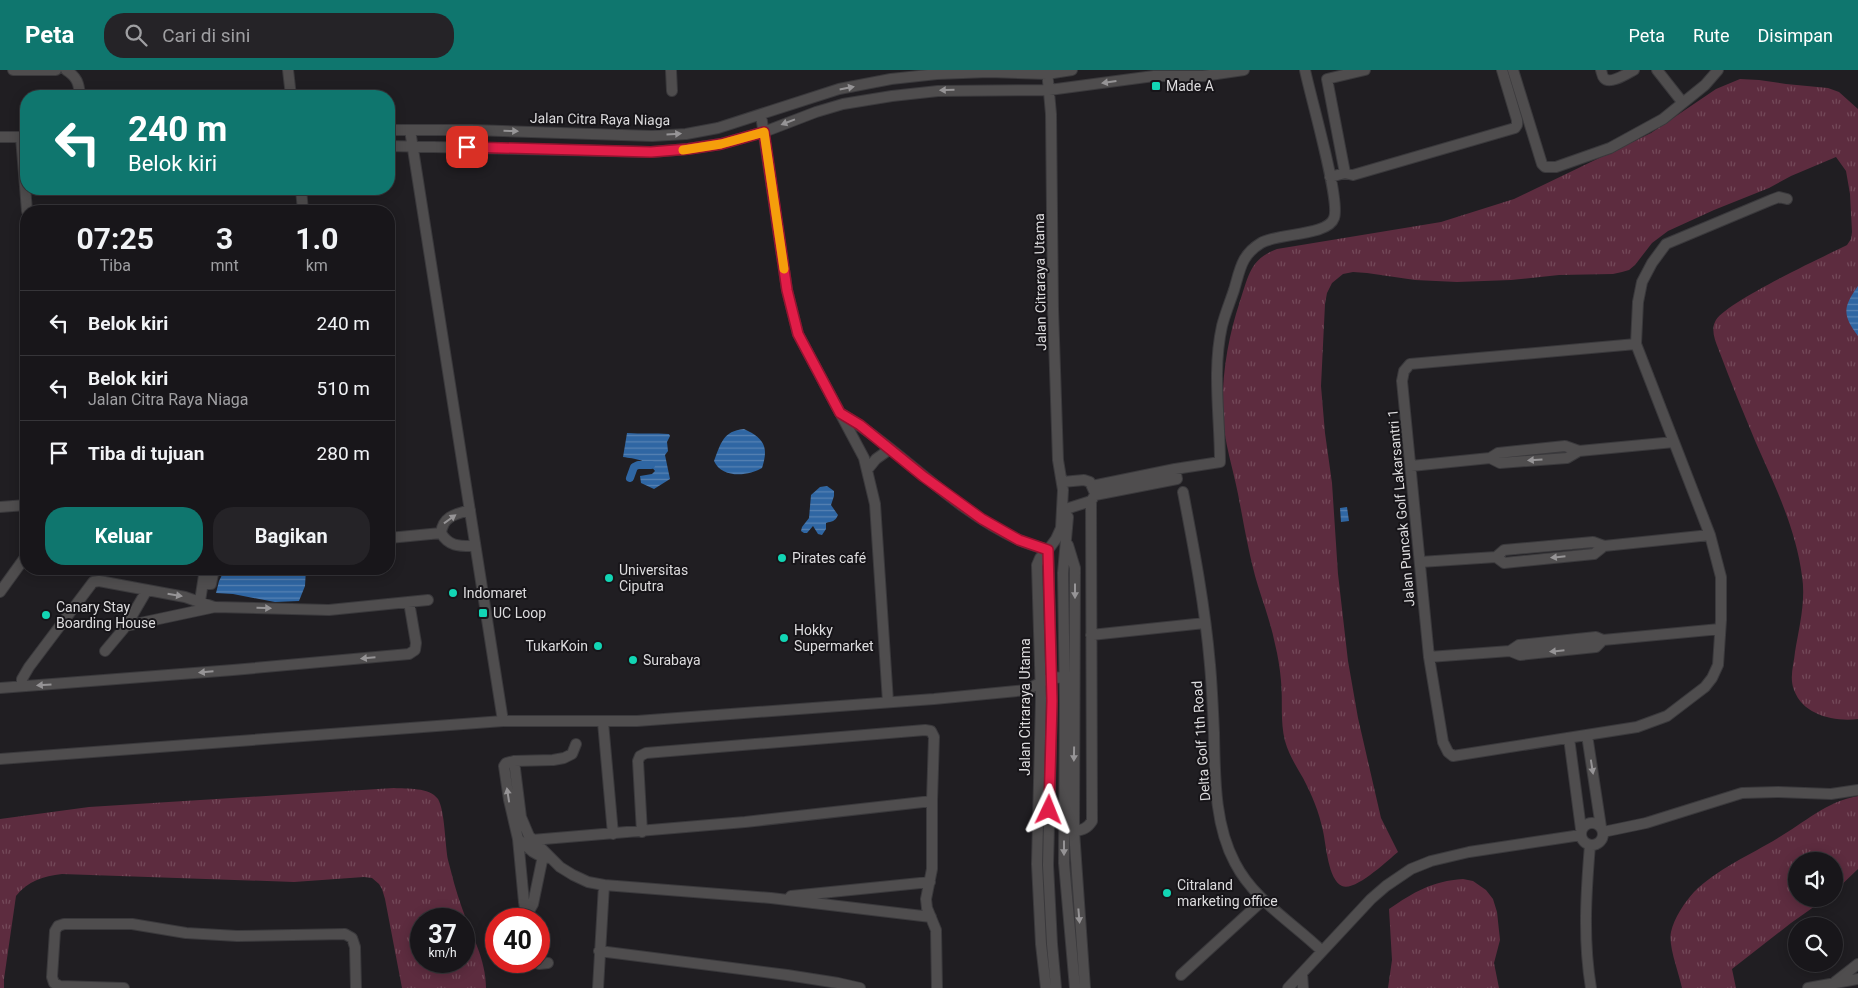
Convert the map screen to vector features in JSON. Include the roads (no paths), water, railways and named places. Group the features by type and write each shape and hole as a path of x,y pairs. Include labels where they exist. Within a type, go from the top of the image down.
{"street":[{"path":"12,70 56,70"},
{"path":"66,70 74,75 79,90"},
{"path":"288,70 290,90"},
{"path":"671,70 672,91"},
{"name":"Jalan Citra Raya Niaga","path":"395,130 652,136 686,134 718,128 839,89 891,79 937,74 1072,70"},
{"path":"395,146 651,152 688,149 721,144 764,132 843,104 882,98 938,91 1050,90 1154,76 1203,76 1244,70"},
{"path":"1069,508 1093,494 1175,469 1220,462 1217,414 1218,354 1222,325 1242,261 1250,251 1262,242 1279,236 1317,230 1329,224 1334,219 1336,210 1305,70"},
{"path":"1345,173 1327,79 1365,70"},
{"path":"1330,177 1345,173 1353,175 1515,128 1517,120 1502,70"},
{"path":"1514,70 1542,164 1545,167 1556,168 1610,148 1663,119 1705,85 1718,70"},
{"path":"1601,70 1604,78 1608,80 1613,80 1634,70"},
{"path":"1657,70 1683,103"},
{"name":"Jalan Citraraya Utama","path":"1046,988 1041,944 1037,864 1041,698 1037,566 1040,558 1056,539 1061,528 1062,486 1057,440 1050,90 1047,72"},
{"path":"761,115 787,290 798,334 864,458 875,504 888,702"},
{"path":"410,130 503,721"},
{"path":"0,137 20,137"},
{"name":"Jalan Puncak Golf Lakarsantri 1","path":"1636,344 1410,364 1404,371 1402,382 1429,658 1444,742 1448,752 1453,756 1638,727 1667,716 1705,686 1712,678 1718,665 1721,577 1710,536 1636,344 1638,302 1642,282 1652,263 1666,244 1771,200 1787,199"},
{"path":"840,413 860,425 924,477 982,519 1019,540 1048,550"},
{"path":"1411,466 1490,458 1498,453 1565,446 1579,451 1674,442"},
{"path":"867,470 876,459 890,449"},
{"path":"1062,486 1084,480 1090,482 1093,494 1091,634 1092,821 1083,830 1074,831"},
{"name":"Jalan Citraraya Utama","path":"1062,486 1069,508 1063,573 1069,676 1074,831 1085,988"},
{"name":"Delta Golf 1th Road","path":"1183,492 1197,565 1205,623 1212,693 1214,766 1222,827 1228,848 1235,864 1263,900 1322,951"},
{"path":"0,506 20,505"},
{"path":"470,510 447,518 443,523 441,533 447,541 454,545 475,546"},
{"path":"395,537 441,533"},
{"path":"1420,562 1496,557 1504,550 1593,542 1604,546 1710,536"},
{"name":"Jalan Citraraya Utama","path":"1048,550 1052,701 1048,865 1051,936 1056,988"},
{"path":"0,592 20,564"},
{"path":"200,602 204,575"},
{"path":"202,584 211,584 213,575"},
{"path":"22,686 22,679 29,667 90,584 99,581 185,596 215,607"},
{"path":"106,651 126,626 146,590"},
{"path":"126,626 215,607 329,610 428,600"},
{"path":"0,688 224,671 409,654 415,650 416,643 409,602"},
{"path":"1091,634 1205,623"},
{"path":"1429,658 1510,651 1519,645 1596,637 1603,640 1720,629"},
{"path":"0,759 503,721 603,722 688,718 1027,690 1051,678 1069,676"},
{"path":"1027,690 1041,698 1070,702"},
{"name":"Jalan Citraraya Utama","path":"1070,702 1064,863 1075,988"},
{"path":"603,722 614,834"},
{"path":"642,832 638,761 640,756 652,752 931,731 934,737 932,868 926,900 936,930 937,988"},
{"path":"1569,738 1581,832 1585,843 1590,845 1600,842 1602,830 1587,735"},
{"path":"526,908 520,870 518,839 504,766 506,763 564,758 572,754 576,744"},
{"path":"514,762 521,817 526,831 545,855"},
{"path":"1602,830 1646,823 1742,793 1831,794 1858,790"},
{"path":"532,840 642,832 932,802"},
{"path":"1581,832 1584,826 1590,823 1597,824 1602,830"},
{"path":"1288,988 1371,899 1411,869 1431,861 1469,852 1581,832"},
{"path":"518,839 573,875 588,882 604,886 771,898 931,917"},
{"path":"1590,845 1585,913 1591,988"},
{"path":"531,908 545,855"},
{"path":"771,898 930,882"},
{"path":"598,988 604,886"},
{"path":"1181,975 1263,900"},
{"path":"124,988 60,986 54,983 52,976 55,930 58,926 64,924 132,924 186,933 237,936 345,934 352,938 355,947 356,988"},
{"path":"599,951 788,975 860,988"},
{"path":"1831,986 1858,964"},
{"path":"1302,973 1303,988"},
{"path":"1808,988 1831,986 1858,979"}],"water":[{"path":"1858,286 1858,336 1849,322 1846,311 1849,300"},
{"path":"744,429 751,432 763,444 765,454 762,468 743,474 723,471 714,461 721,443 731,432"},
{"path":"627,433 669,434 667,442 668,451 665,455 670,479 654,489 641,483 640,476 652,474 655,471 645,462 623,457"},
{"path":"827,486 834,491 831,505 838,515 834,520 826,523 826,529 822,535 818,534 813,526 807,533 804,533 801,531 809,518 811,495 820,487"},
{"path":"1347,507 1349,521 1341,522 1340,508"},
{"path":"222,575 306,575 305,586 299,601 275,602 233,594 216,593"}],"waterway":[{"path":"630,478 634,467 638,465 651,465"}],"place":[{"name":"Made A","path":"1156,86"},
{"name":"Pirates café","path":"782,558"},
{"name":"Universitas Ciputra","path":"609,578"},
{"name":"Indomaret","path":"453,593"},
{"name":"UC Loop","path":"483,613"},
{"name":"Canary Stay Boarding House","path":"46,615"},
{"name":"Hokky Supermarket","path":"784,638"},
{"name":"TukarKoin","path":"598,646"},
{"name":"Surabaya","path":"633,660"},
{"name":"Citraland marketing office","path":"1167,893"}]}
